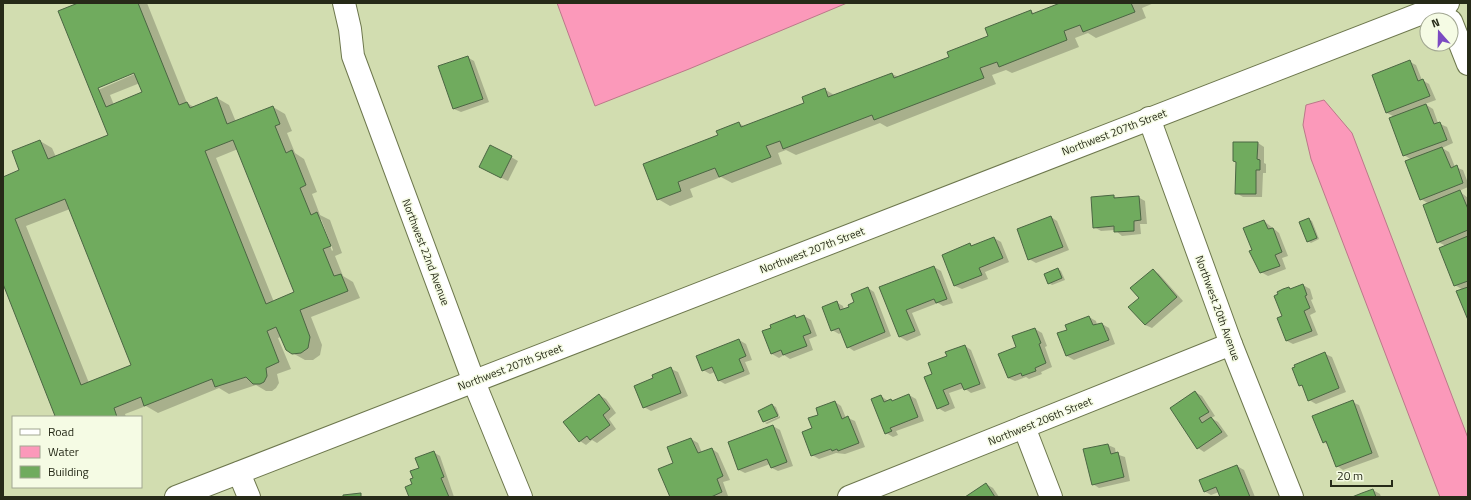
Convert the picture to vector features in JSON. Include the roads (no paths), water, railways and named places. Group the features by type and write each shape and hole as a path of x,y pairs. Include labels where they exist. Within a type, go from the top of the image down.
{"street":[{"name":"Northwest 22nd Avenue","path":"344,3 350,29 353,56 474,382 521,497"},
{"name":"Northwest 207th Street","path":"176,497 1149,118 1419,23"},
{"path":"1459,39 1468,64"},
{"name":"Northwest 20th Avenue","path":"1149,118 1231,344 1292,497"},
{"name":"Northwest 206th Street","path":"849,497 1231,344"},
{"path":"1024,427 1051,497"},
{"path":"239,473 249,497"}],"water":[{"path":"557,3 847,3 689,69 595,106"},
{"path":"1324,100 1352,133 1468,438 1468,497 1440,497 1311,159 1303,125 1306,105"}]}
